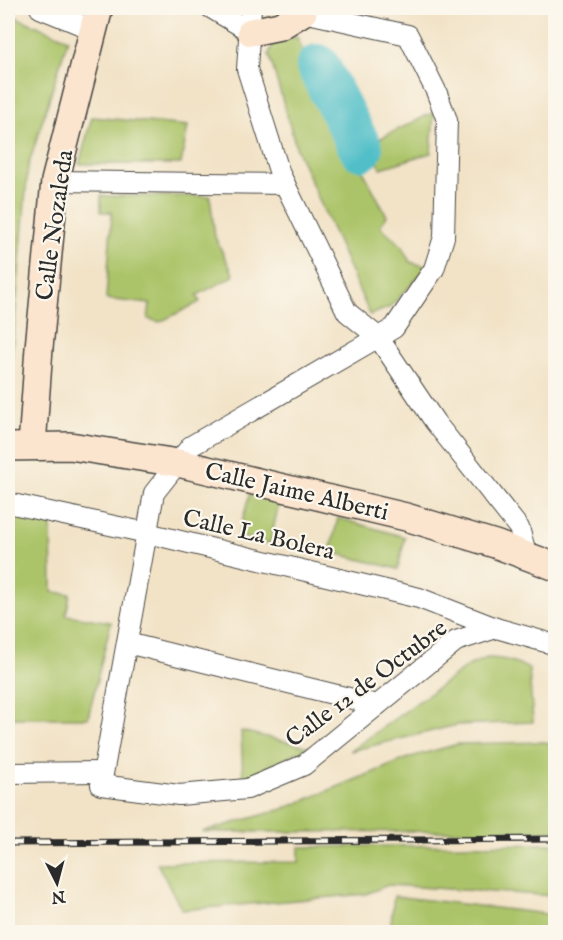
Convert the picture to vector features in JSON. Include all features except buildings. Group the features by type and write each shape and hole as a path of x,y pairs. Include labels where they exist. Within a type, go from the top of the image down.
{"street":[{"path":"39,8 96,19"},
{"path":"102,779 154,493 191,446 394,328 434,269 444,237 447,120 436,91 408,35 303,10 280,26 211,8"},
{"name":"Calle Nozaleda","path":"20,446 39,348 55,181 96,19"},
{"path":"251,20 247,69 280,174 347,312 378,337 435,422 519,528 527,556"},
{"path":"55,181 285,184"},
{"name":"Calle Jaime Alberti","path":"20,446 70,446 178,463 406,517 495,544 555,567"},
{"name":"Calle La Bolera","path":"8,503 147,533 419,598 496,628"},
{"path":"496,628 555,645"},
{"name":"Calle 12 de Octubre","path":"8,773 102,779 179,795 247,789 304,765 456,641 496,628"},
{"path":"127,643 377,705"}],"green space":[{"path":"8,14 68,39 28,167 8,399"},
{"path":"297,37 318,86 387,216 380,226 401,245 410,262 428,267 390,307 370,315 297,150 269,54 274,40"},
{"path":"434,112 431,153 381,168 368,144"},
{"path":"92,117 188,126 181,164 79,164"},
{"path":"101,196 210,196 215,237 234,276 197,295 200,302 160,322 148,319 150,304 106,299 112,212 101,212"},
{"path":"250,493 279,502 270,544 238,536"},
{"path":"8,517 51,523 52,592 70,594 66,615 111,622 88,718 8,718"},
{"path":"338,518 405,537 398,569 330,552"},
{"path":"487,658 508,660 529,669 533,722 457,725 350,751 468,666"},
{"path":"241,731 309,747 243,779"},
{"path":"544,742 555,744 555,831 202,832 283,809 411,757 458,744"},
{"path":"555,844 555,896 388,885 366,894 182,910 157,863 299,862 299,847"},
{"path":"394,896 555,915 555,932 390,932"}],"waterway":[{"path":"318,66 361,149"}],"railway":[{"path":"8,843 556,839"}]}
